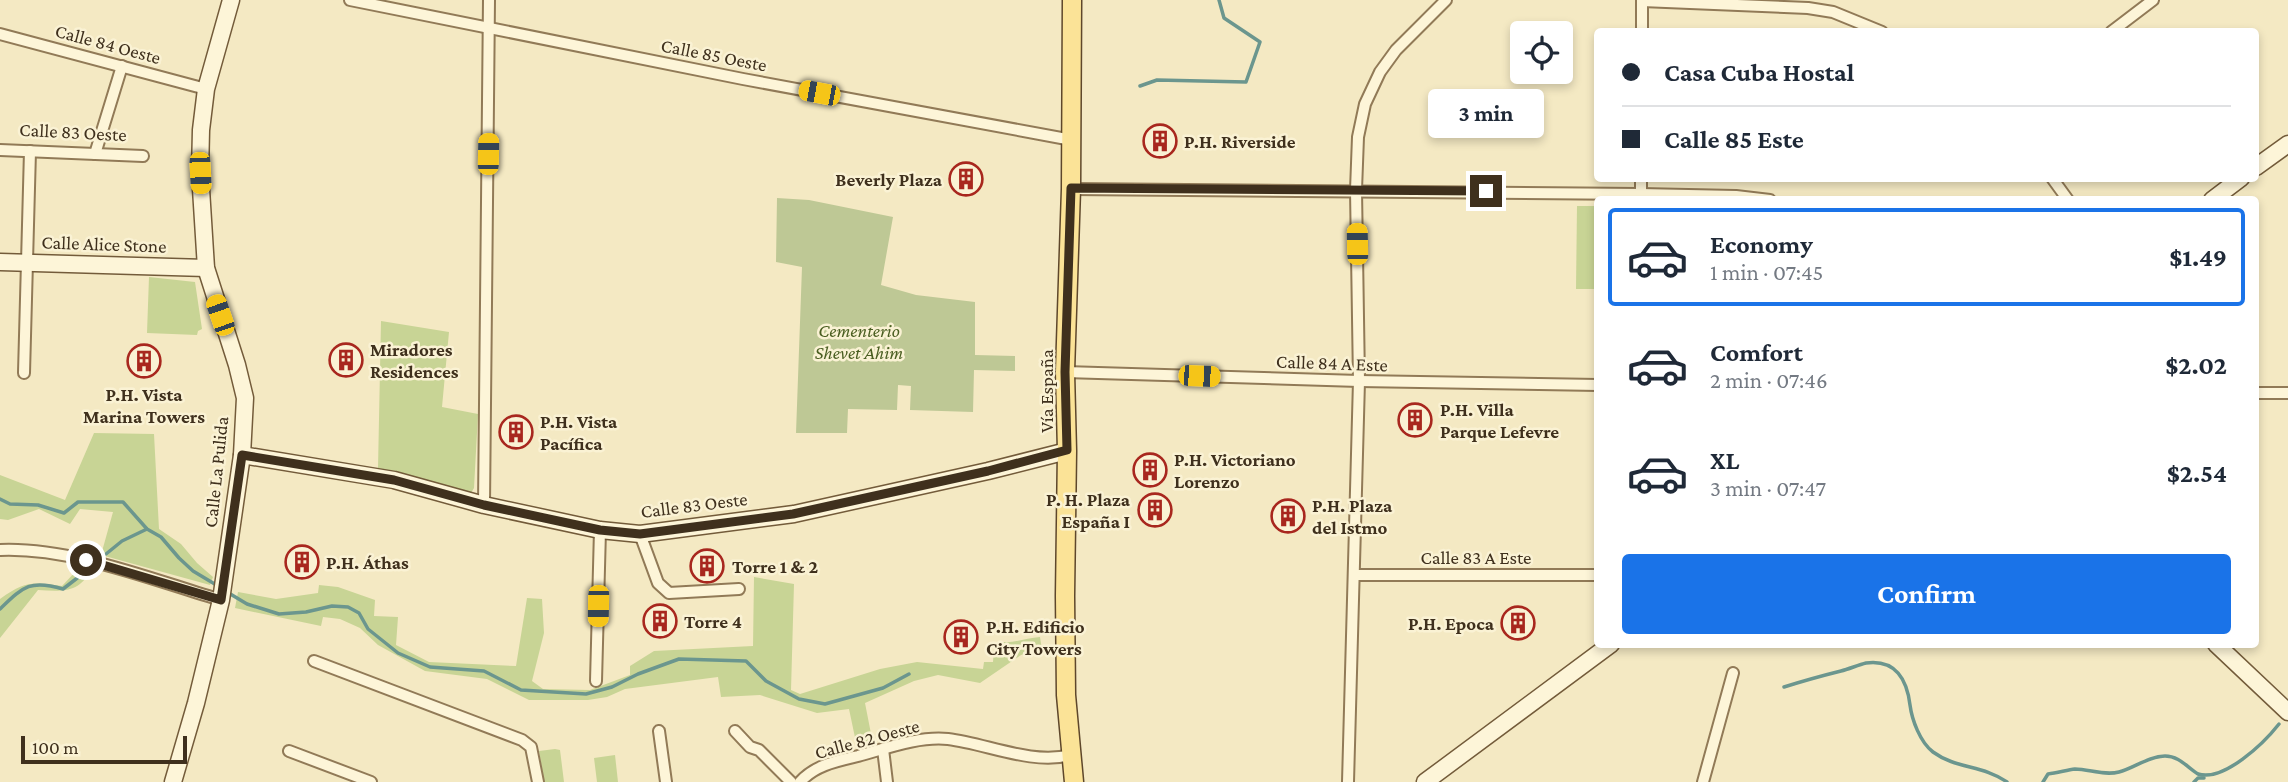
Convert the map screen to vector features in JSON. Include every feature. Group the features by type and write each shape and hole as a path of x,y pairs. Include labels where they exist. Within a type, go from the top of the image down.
{"main road":[{"name":"Vía España","path":"1072,0 1072,140 1065,372 1066,695 1074,782"}],"street":[{"name":"Calle La Pulida","path":"173,782 193,716 221,600 242,455 244,398 237,365 206,268 200,173 206,89 231,0"},
{"name":"Calle 85 Oeste","path":"349,0 743,79 1072,140"},
{"path":"484,505 489,0"},
{"path":"1348,782 1359,381 1356,190 1358,137 1365,104 1380,72 1396,50 1446,0"},
{"path":"1833,0 1833,12"},
{"path":"2115,28 2153,0"},
{"path":"1642,28 1642,1 1808,8 1833,12 1872,28"},
{"name":"Calle 84 Oeste","path":"0,34 206,89"},
{"path":"95,154 122,66"},
{"path":"2259,165 2288,144"},
{"name":"Calle 83 Oeste","path":"0,150 143,156"},
{"path":"24,373 30,151"},
{"path":"2217,196 2236,182"},
{"path":"1071,188 1356,190 1600,196"},
{"name":"Calle Alice Stone","path":"0,262 206,268"},
{"name":"Calle 84 A Este","path":"1065,372 1594,385"},
{"path":"2259,393 2288,393"},
{"name":"Calle 83 Oeste","path":"242,455 394,480 484,505 600,530 640,534 793,514 988,471 1067,450"},
{"path":"596,681 600,530"},
{"path":"640,534 657,583 669,593 739,589"},
{"path":"0,550 41,552 86,560 221,600"},
{"name":"Calle 83 A Este","path":"1354,575 1594,575"},
{"path":"1425,782 1606,648"},
{"path":"2220,648 2288,712"},
{"path":"314,661 522,740 531,747 538,782"},
{"path":"1703,782 1733,673"},
{"path":"659,731 666,782"},
{"path":"735,731 750,747 759,750 791,782"},
{"name":"Calle 82 Oeste","path":"800,782 807,774 825,764 924,739 947,739 1052,759 1071,755"},
{"path":"883,749 887,782"},
{"path":"289,751 371,782"}],"green space":[{"name":"Cementerio Shevet Ahim","path":"777,198 809,200 893,217 881,285 916,295 975,302 975,355 1015,356 1015,371 974,370 973,412 910,410 911,386 898,385 897,410 848,409 847,433 796,433 802,267 776,262"},
{"path":"1577,206 1594,206 1594,289 1576,289"},
{"path":"149,277 195,282 202,329 197,335 147,333"},
{"path":"381,321 449,332 442,407 478,414 474,488 471,493 448,490 378,468"},
{"path":"94,433 154,434 159,529 181,544 213,577 210,585 101,555 113,512 80,509 70,524 39,509 8,520 0,519 0,475 65,500"},
{"path":"77,570 90,570 86,578 75,587 38,590 0,638 0,599 29,584 62,586"},
{"path":"754,577 794,584 791,690 800,694 880,669 917,662 983,669 984,662 993,662 994,649 1002,650 1003,642 1040,637 1042,650 1021,655 980,683 938,675 914,681 865,703 873,744 857,747 849,709 817,713 760,695 721,697 718,677 625,689 607,697 588,700 529,700 487,679 425,671 378,645 360,628 340,619 323,617 321,626 235,608 238,592 276,599 318,593 319,585 338,587 375,600 374,616 398,617 396,645 429,662 516,666 527,598 542,599 544,633 532,681 543,689 590,690 630,675 630,666 654,651 753,646"},
{"path":"560,750 564,782 544,782 539,751"},
{"path":"615,755 618,782 597,782 594,758"}],"waterway":[{"path":"1140,86 1157,80 1246,82 1260,42 1224,18 1219,0"},
{"path":"0,499 10,504 38,505 64,513 78,502 123,502 147,529 161,537 193,571 218,586"},
{"path":"106,554 122,541 147,529"},
{"path":"0,609 21,590 35,585 63,589 85,572"},
{"path":"227,592 247,604 279,614 332,606 348,607 359,613 368,629 398,653 430,667 484,671 521,690 586,694 612,687 679,659 746,661 766,681 799,699 825,704 883,688 909,674"},
{"path":"1784,687 1866,663 1885,664 1903,680 1915,724 1928,748 1951,761 1989,773 2007,782"},
{"path":"2043,782 2048,774 2075,769 2113,773 2165,756 2179,760 2198,774 2208,775 2231,767 2243,759 2279,724"},
{"path":"2194,782 2198,778 2204,778"}],"place":[{"name":"P.H. Riverside","path":"1160,141"},
{"name":"Beverly Plaza","path":"966,179"},
{"name":"Miradores Residences","path":"346,360"},
{"name":"P.H. Vista Marina Towers","path":"144,361"},
{"name":"P.H. Villa Parque Lefevre","path":"1415,420"},
{"name":"P.H. Vista Pacífica","path":"516,432"},
{"name":"P.H. Victoriano Lorenzo","path":"1150,470"},
{"name":"P. H. Plaza España I","path":"1155,510"},
{"name":"P.H. Plaza del Istmo","path":"1288,516"},
{"name":"P.H. Áthas","path":"302,562"},
{"name":"Torre 1 & 2","path":"707,566"},
{"name":"Torre 4","path":"660,621"},
{"name":"P.H. Epoca","path":"1518,623"},
{"name":"P.H. Edificio City Towers","path":"961,637"}],"route":[{"path":"86,560 221,600 242,455 394,480 484,505 600,530 640,534 793,514 988,471 1067,450 1065,372 1071,188 1486,191"}]}
